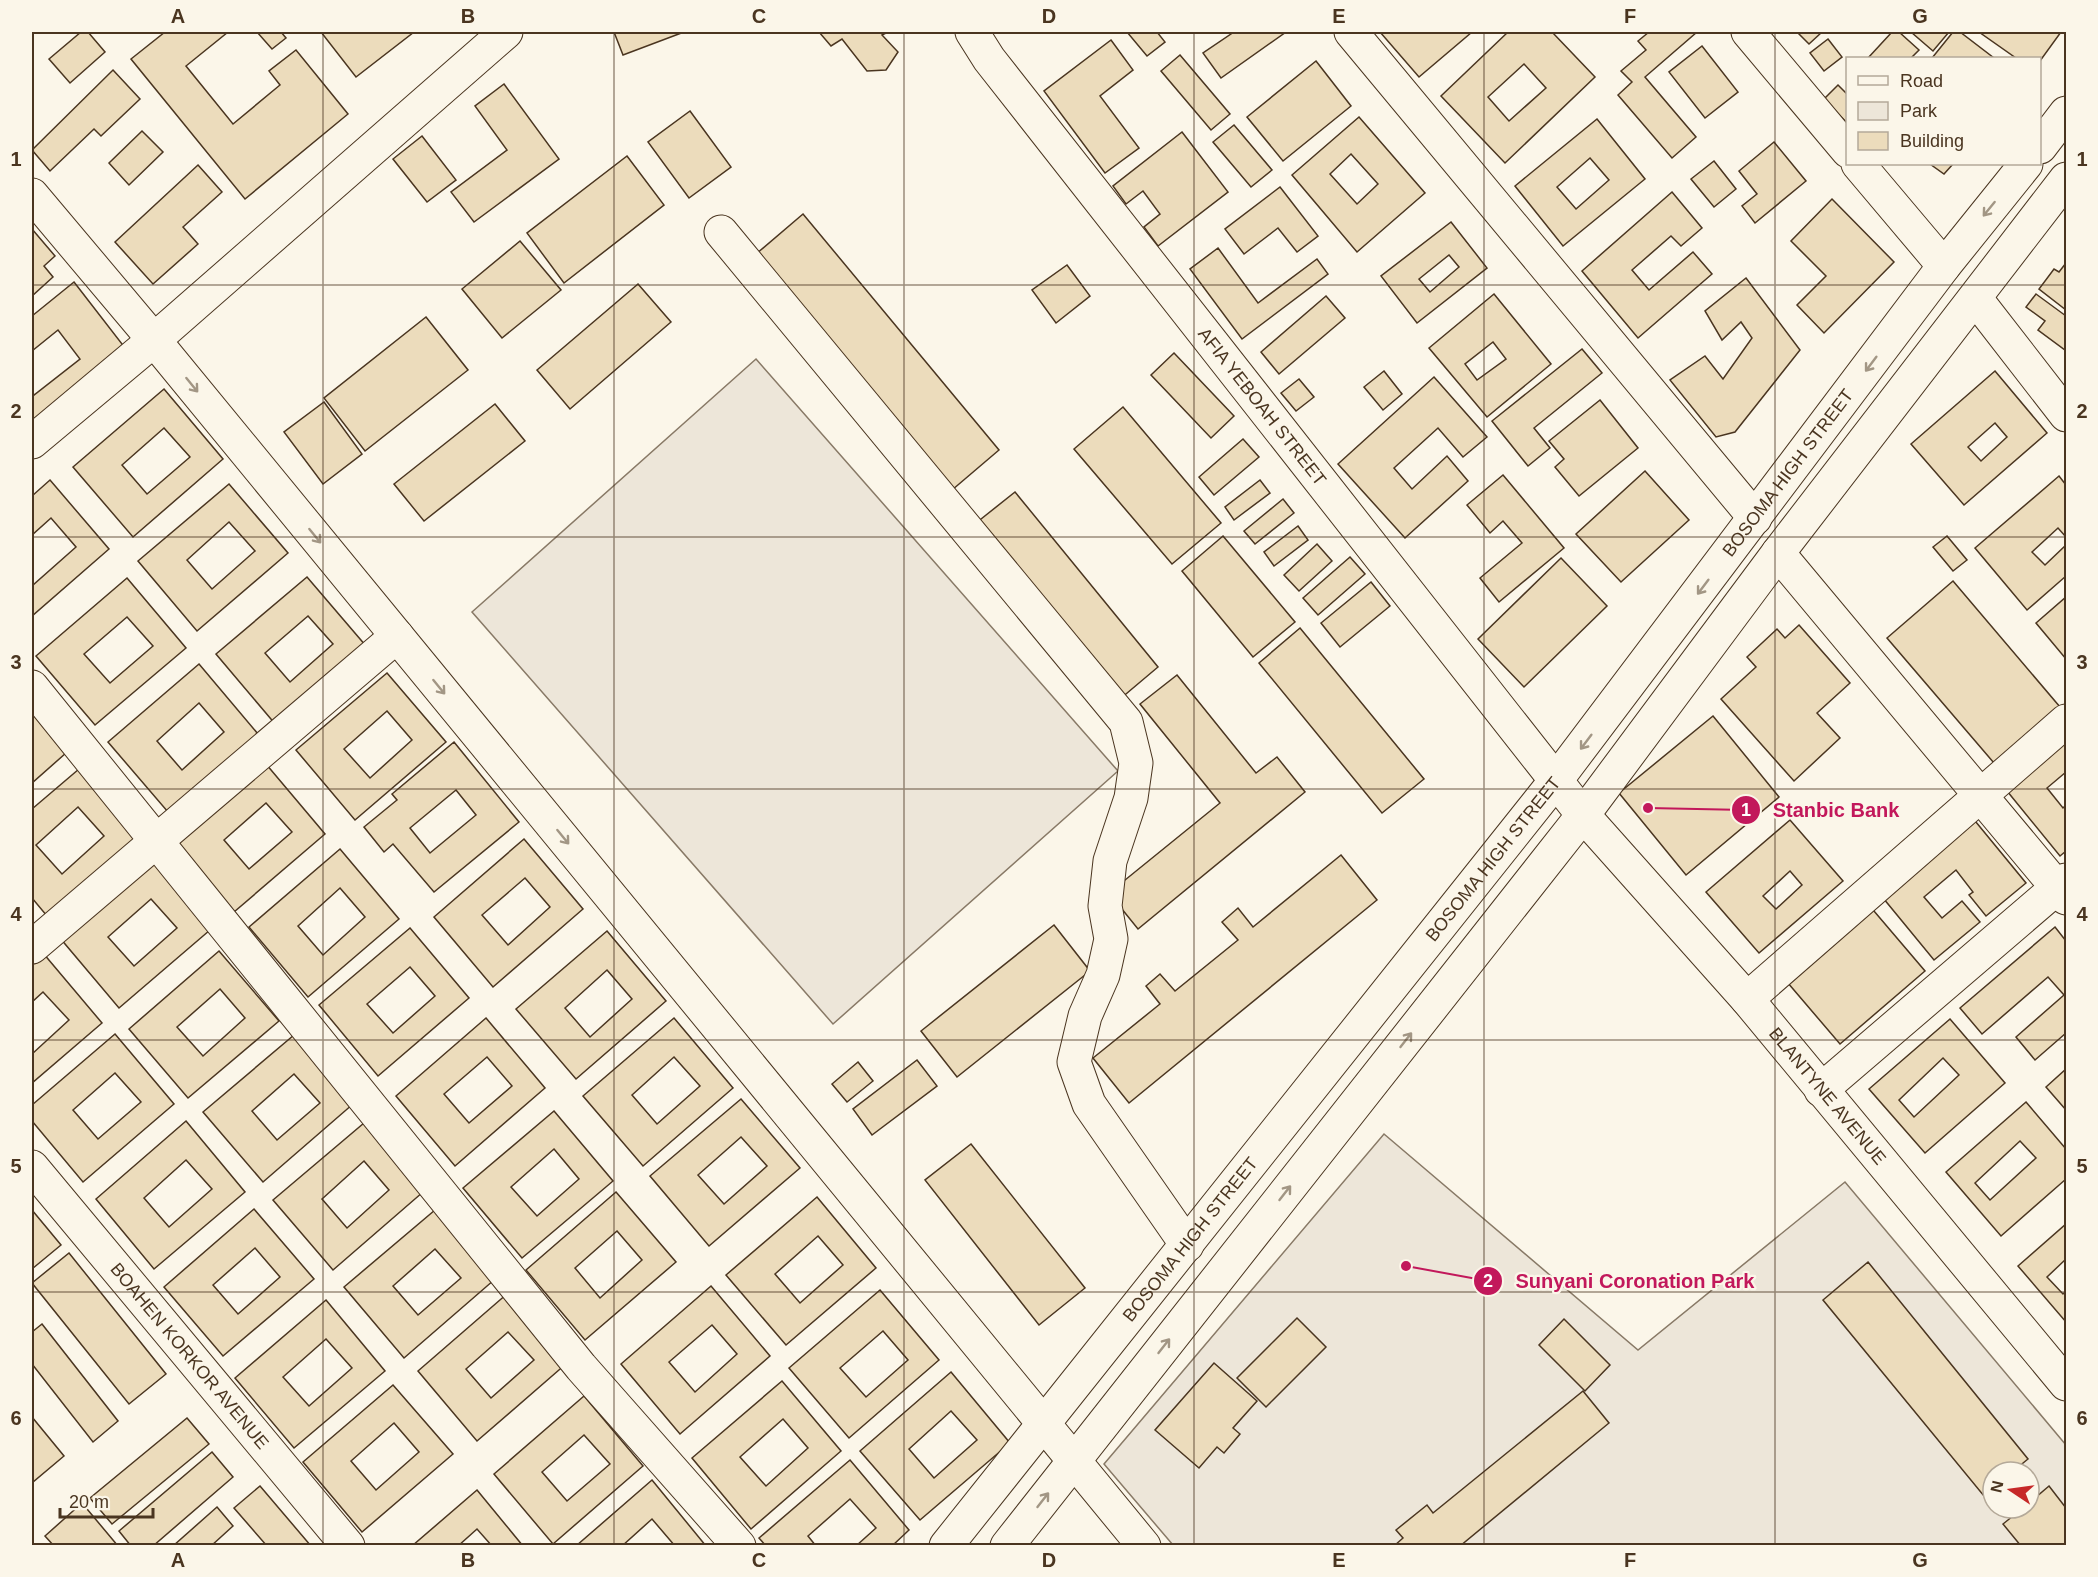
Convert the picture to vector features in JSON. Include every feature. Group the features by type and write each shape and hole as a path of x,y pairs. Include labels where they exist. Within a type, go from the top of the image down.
{"street":[{"path":"32,442 154,340 506,32"},
{"name":"AFIA YEBOAH STREET","path":"972,32 988,59 1557,779 1583,815"},
{"path":"1351,32 1755,518"},
{"path":"1748,32 1846,148"},
{"path":"2041,146 2067,113"},
{"path":"1859,165 1944,266"},
{"name":"BOSOMA HIGH STREET","path":"946,1545 1557,779 1944,266 2025,165"},
{"path":"1007,1545 1583,815 1778,553 2067,179"},
{"path":"32,195 154,340 1144,1545"},
{"path":"721,232 1126,722 1136,763 1131,798 1110,861 1105,906 1111,939 1102,975 1085,1016 1074,1062 1089,1104 1187,1245"},
{"path":"1976,299 2067,415"},
{"path":"1778,553 1981,796 2064,888 1821,1090"},
{"path":"32,947 397,636"},
{"path":"32,687 581,1367 739,1545"},
{"path":"1747,999 2067,721"},
{"name":"BLANTYNE AVENUE","path":"1583,815 1747,999 2067,1384"},
{"name":"BOAHEN KORKOR AVENUE","path":"32,1167 348,1545"}],"green space":[{"path":"756,359 1118,771 833,1024 472,612"},
{"path":"1384,1134 1638,1350 1845,1182 2066,1445 2066,1545 1173,1545 1104,1464"}],"building":[{"path":"81,32 88,32 105,52 70,83 49,59"},
{"path":"165,32 228,32 186,66 233,124 280,85 269,71 296,50 348,114 245,199 131,59"},
{"path":"257,32 281,32 286,38 272,49"},
{"path":"321,32 414,32 356,77"},
{"path":"614,32 684,32 623,55"},
{"path":"819,32 888,32 882,35 898,52 886,70 867,71 842,39 831,46"},
{"path":"1127,32 1157,32 1165,42 1147,56"},
{"path":"1234,32 1286,32 1221,78 1203,53"},
{"path":"1380,32 1472,32 1419,77"},
{"path":"1508,32 1552,32 1595,77 1505,163 1441,96","holes":["1524,64 1546,88 1509,121 1488,97"]},
{"path":"1649,32 1697,32 1645,77 1696,137 1672,158 1618,95 1632,82 1621,71 1646,50 1638,41"},
{"path":"1797,32 1822,32 1809,44"},
{"path":"1892,32 1899,32 1919,50 1912,57 1869,57"},
{"path":"1911,32 1949,32 1933,51"},
{"path":"1953,32 1960,32 1993,57 1933,57"},
{"path":"1979,32 2061,32 2041,60 2041,57 2015,57"},
{"path":"1828,39 1842,57 1824,71 1810,53"},
{"path":"1111,40 1133,70 1100,96 1139,148 1105,173 1044,91"},
{"path":"1702,46 1738,92 1705,118 1669,72"},
{"path":"1180,55 1230,114 1211,130 1161,71"},
{"path":"1316,61 1351,106 1283,161 1247,117"},
{"path":"113,70 140,99 101,136 94,129 50,171 32,150"},
{"path":"504,84 559,159 474,222 451,192 507,150 475,106"},
{"path":"1838,85 1846,93 1846,122 1824,99"},
{"path":"690,111 731,167 689,198 648,142"},
{"path":"1359,117 1425,193 1357,252 1292,175","holes":["1351,154 1378,184 1357,204 1330,174"]},
{"path":"1597,119 1645,179 1563,246 1515,186","holes":["1590,158 1609,180 1576,209 1557,187"]},
{"path":"1234,125 1272,170 1251,187 1213,142"},
{"path":"142,131 163,152 129,185 109,163"},
{"path":"1182,132 1228,192 1158,246 1144,227 1160,214 1143,191 1126,204 1113,186"},
{"path":"422,136 456,180 427,202 393,159"},
{"path":"1774,142 1806,181 1755,223 1742,206 1757,194 1739,171"},
{"path":"627,156 664,205 564,283 527,233"},
{"path":"1714,161 1736,189 1714,207 1691,179"},
{"path":"198,165 222,192 183,227 198,244 153,284 115,242"},
{"path":"1931,165 1952,165 1944,174"},
{"path":"1280,187 1318,236 1297,252 1278,228 1244,254 1225,229"},
{"path":"1672,192 1702,228 1681,246 1671,236 1632,270 1649,290 1693,252 1712,274 1638,338 1582,271"},
{"path":"1832,199 1894,262 1824,333 1797,305 1826,276 1791,241"},
{"path":"803,214 999,450 952,490 756,254"},
{"path":"1451,222 1487,268 1417,323 1381,276","holes":["1449,255 1459,267 1430,292 1419,279"]},
{"path":"32,229 55,256 44,266 53,277 32,296"},
{"path":"520,241 561,290 502,338 462,289"},
{"path":"1218,248 1258,303 1317,259 1328,274 1242,339 1190,269"},
{"path":"2066,263 2066,310 2039,289 2054,269 2059,272"},
{"path":"1067,265 1090,296 1056,323 1032,290"},
{"path":"1746,278 1800,350 1735,432 1716,437 1670,380 1705,356 1723,379 1752,338 1741,322 1722,340 1705,311"},
{"path":"74,282 129,353 32,430 32,391 34,395 80,359 58,330 32,351 32,316"},
{"path":"638,284 671,322 570,409 537,370"},
{"path":"1494,294 1551,364 1487,417 1429,348","holes":["1493,342 1506,359 1477,380 1465,364"]},
{"path":"2036,294 2066,316 2065,350 2038,330 2045,321 2026,307"},
{"path":"1326,296 1345,318 1279,374 1261,352"},
{"path":"426,317 468,370 365,451 324,398"},
{"path":"1582,349 1602,373 1534,428 1550,448 1528,466 1492,421"},
{"path":"1174,353 1234,416 1211,438 1151,375"},
{"path":"1384,371 1402,394 1383,410 1364,387"},
{"path":"1995,371 2047,433 1964,505 1911,444","holes":["1995,423 2007,437 1981,461 1968,447"]},
{"path":"1434,377 1487,437 1463,457 1438,428 1394,468 1412,489 1447,456 1468,481 1405,538 1338,464"},
{"path":"1299,379 1314,397 1296,411 1281,393"},
{"path":"164,389 223,459 133,537 73,467","holes":["164,428 190,457 147,494 122,465"]},
{"path":"1600,400 1638,448 1579,496 1555,467 1564,459 1549,441"},
{"path":"324,402 362,454 323,484 284,432"},
{"path":"495,404 525,441 424,521 394,484"},
{"path":"1123,407 1221,523 1172,564 1074,449"},
{"path":"1243,439 1259,457 1214,495 1199,477"},
{"path":"1645,471 1689,520 1621,582 1576,534"},
{"path":"1503,475 1564,548 1499,602 1480,578 1522,543 1503,521 1490,533 1467,505"},
{"path":"2059,476 2066,485 2066,537 2058,528 2032,552 2045,565 2066,545 2066,576 2027,610 1975,548"},
{"path":"50,480 109,549 32,616 32,583 33,585 76,547 51,518 32,535 32,496"},
{"path":"1260,480 1270,493 1234,520 1225,507"},
{"path":"229,484 288,553 197,631 138,561","holes":["229,522 255,551 212,589 187,560"]},
{"path":"1015,492 1158,667 1120,699 976,523"},
{"path":"1283,499 1294,513 1255,544 1244,531"},
{"path":"1298,526 1308,540 1274,566 1264,552"},
{"path":"1223,536 1295,622 1253,657 1182,571"},
{"path":"1947,536 1967,560 1953,571 1933,547"},
{"path":"1317,544 1332,561 1299,591 1284,575"},
{"path":"1350,557 1365,574 1318,615 1303,598"},
{"path":"1561,558 1607,606 1524,687 1478,639"},
{"path":"307,577 366,646 276,725 216,654","holes":["308,616 333,644 290,682 265,653"]},
{"path":"127,578 186,648 95,725 36,656","holes":["127,617 153,646 110,683 84,654"]},
{"path":"1953,581 2060,707 1994,763 1887,638"},
{"path":"1371,582 1390,606 1340,647 1321,623"},
{"path":"2066,597 2066,659 2036,623"},
{"path":"1799,625 1850,683 1817,713 1840,738 1794,781 1721,699 1756,667 1747,657 1777,629 1785,638"},
{"path":"1300,628 1424,779 1382,813 1259,663"},
{"path":"199,664 258,734 168,812 108,742","holes":["199,703 224,732 182,770 157,741"]},
{"path":"387,673 446,742 355,820 296,750","holes":["387,711 412,740 370,778 344,749"]},
{"path":"1177,675 1256,773 1277,757 1305,792 1138,929 1109,893 1220,803 1140,704"},
{"path":"32,712 66,753 32,783"},
{"path":"1713,716 1779,797 1686,875 1619,793"},
{"path":"2066,734 2066,772 2047,788 2063,808 2066,805 2066,851 2060,856 2003,786"},
{"path":"454,742 519,822 434,892 393,844 384,852 364,827 397,800 392,794","holes":["456,790 476,815 430,853 410,828"]},
{"path":"266,764 325,834 234,912 175,842","holes":["266,803 292,832 249,869 224,840"]},
{"path":"79,769 137,838 47,916 32,898 32,809","holes":["78,807 104,836 62,874 36,845"]},
{"path":"1971,816 2026,883 1986,916 1969,895 1973,892 1956,870 1924,897 1942,918 1962,901 1980,922 1934,960 1879,893"},
{"path":"1790,820 1843,881 1759,953 1706,892","holes":["1790,871 1802,885 1776,909 1763,896"]},
{"path":"524,839 583,909 493,987 434,917","holes":["525,878 550,907 508,945 482,915"]},
{"path":"340,849 399,919 308,997 249,927","holes":["340,888 365,917 323,955 298,926"]},
{"path":"1341,855 1377,900 1129,1103 1093,1058 1160,1004 1146,986 1160,974 1175,991 1238,940 1222,922 1238,908 1253,927"},
{"path":"151,860 210,930 119,1008 60,938","holes":["151,899 177,928 134,966 108,937"]},
{"path":"1868,904 1925,971 1840,1044 1782,976"},
{"path":"1054,925 1090,971 957,1077 921,1031"},
{"path":"2055,927 2066,941 2066,1033 2035,1060 2016,1037 2064,995 2048,977 1982,1034 1960,1008"},
{"path":"410,928 469,998 378,1076 319,1005","holes":["410,967 435,996 393,1033 367,1004"]},
{"path":"607,931 666,1001 576,1079 516,1009","holes":["607,970 632,999 590,1037 565,1008"]},
{"path":"219,951 279,1021 188,1098 129,1029","holes":["220,989 245,1018 203,1056 177,1027"]},
{"path":"43,953 102,1023 32,1083 32,1054 69,1020 43,992 32,1002 32,962"},
{"path":"486,1018 545,1088 455,1166 396,1096","holes":["487,1057 512,1086 469,1123 444,1094"]},
{"path":"674,1018 733,1088 643,1166 583,1096","holes":["674,1057 700,1086 657,1124 632,1095"]},
{"path":"1950,1019 2005,1083 1925,1153 1869,1089","holes":["1943,1058 1959,1075 1914,1117 1899,1100"]},
{"path":"115,1034 174,1104 83,1182 32,1121 32,1105","holes":["115,1073 141,1102 98,1139 73,1110"]},
{"path":"294,1035 353,1104 263,1182 203,1112","holes":["294,1074 320,1103 277,1140 252,1111"]},
{"path":"917,1060 937,1086 872,1135 853,1109"},
{"path":"858,1062 873,1081 847,1102 832,1084"},
{"path":"2066,1069 2066,1110 2046,1087"},
{"path":"741,1099 800,1168 709,1246 650,1176","holes":["741,1137 767,1166 724,1204 698,1175"]},
{"path":"2026,1102 2066,1149 2066,1179 2001,1236 1946,1172","holes":["2020,1141 2036,1158 1990,1200 1975,1183"]},
{"path":"554,1111 613,1181 522,1258 463,1188","holes":["554,1149 579,1179 537,1216 511,1187"]},
{"path":"186,1121 245,1192 154,1269 96,1199","holes":["186,1160 212,1189 169,1227 144,1198"]},
{"path":"364,1123 423,1192 333,1270 273,1200","holes":["364,1161 389,1190 347,1228 322,1199"]},
{"path":"971,1144 1085,1288 1039,1325 925,1180"},
{"path":"616,1192 676,1262 585,1340 526,1270","holes":["617,1231 642,1260 600,1298 575,1268"]},
{"path":"817,1197 876,1268 786,1345 726,1275","holes":["818,1236 843,1265 800,1303 775,1274"]},
{"path":"254,1209 314,1279 223,1356 164,1287","holes":["255,1248 280,1277 238,1314 213,1285"]},
{"path":"32,1210 61,1245 32,1269"},
{"path":"435,1210 494,1280 404,1358 344,1287","holes":["435,1249 461,1278 418,1315 393,1286"]},
{"path":"2066,1224 2066,1259 2047,1277 2063,1294 2066,1291 2066,1322 2018,1266"},
{"path":"69,1253 166,1374 129,1404 32,1283"},
{"path":"1868,1262 2028,1459 1981,1460 1981,1492 1823,1300"},
{"path":"711,1286 770,1356 680,1434 621,1364","holes":["712,1325 737,1354 695,1392 669,1362"]},
{"path":"880,1290 939,1360 849,1438 789,1368","holes":["883,1331 908,1360 866,1397 840,1368"]},
{"path":"508,1293 567,1363 477,1441 418,1371","holes":["508,1332 534,1360 491,1398 466,1369"]},
{"path":"326,1300 385,1371 294,1448 235,1378","holes":["326,1339 352,1368 309,1406 283,1377"]},
{"path":"1297,1318 1326,1347 1266,1407 1237,1378"},
{"path":"1564,1319 1610,1365 1585,1391 1539,1345"},
{"path":"42,1324 118,1421 93,1442 32,1364 32,1332"},
{"path":"1214,1363 1257,1401 1233,1428 1240,1434 1224,1453 1217,1447 1199,1468 1155,1430"},
{"path":"951,1372 1010,1443 920,1520 860,1451","holes":["951,1411 977,1440 934,1478 909,1449"]},
{"path":"782,1381 841,1451 751,1529 692,1458","holes":["783,1419 808,1448 766,1486 740,1457"]},
{"path":"393,1385 453,1454 362,1532 303,1462","holes":["394,1423 419,1452 376,1490 351,1461"]},
{"path":"1583,1391 1609,1423 1460,1546 1394,1546 1403,1538 1396,1530 1427,1505 1433,1513"},
{"path":"584,1396 643,1466 553,1544 494,1474","holes":["584,1435 610,1464 567,1501 542,1472"]},
{"path":"32,1417 64,1456 33,1482 32,1480"},
{"path":"187,1418 209,1444 112,1524 90,1498"},
{"path":"212,1452 233,1477 153,1546 131,1546 119,1531"},
{"path":"850,1460 909,1530 892,1546 856,1546 876,1528 850,1499 808,1536 816,1546 766,1546 759,1538"},
{"path":"652,1480 706,1546 675,1546 652,1519 622,1546 576,1546"},
{"path":"260,1486 311,1546 267,1546 234,1508"},
{"path":"2049,1486 2066,1508 2066,1546 2021,1546 2003,1524 2008,1520 2041,1520 2041,1493"},
{"path":"477,1490 523,1546 492,1546 477,1529 458,1546 412,1546"},
{"path":"82,1503 118,1546 54,1546 45,1536"},
{"path":"217,1507 233,1526 211,1546 173,1546"}],"place":[{"name":"Stanbic Bank","path":"1648,808"},
{"name":"Sunyani Coronation Park","path":"1406,1266"}]}
